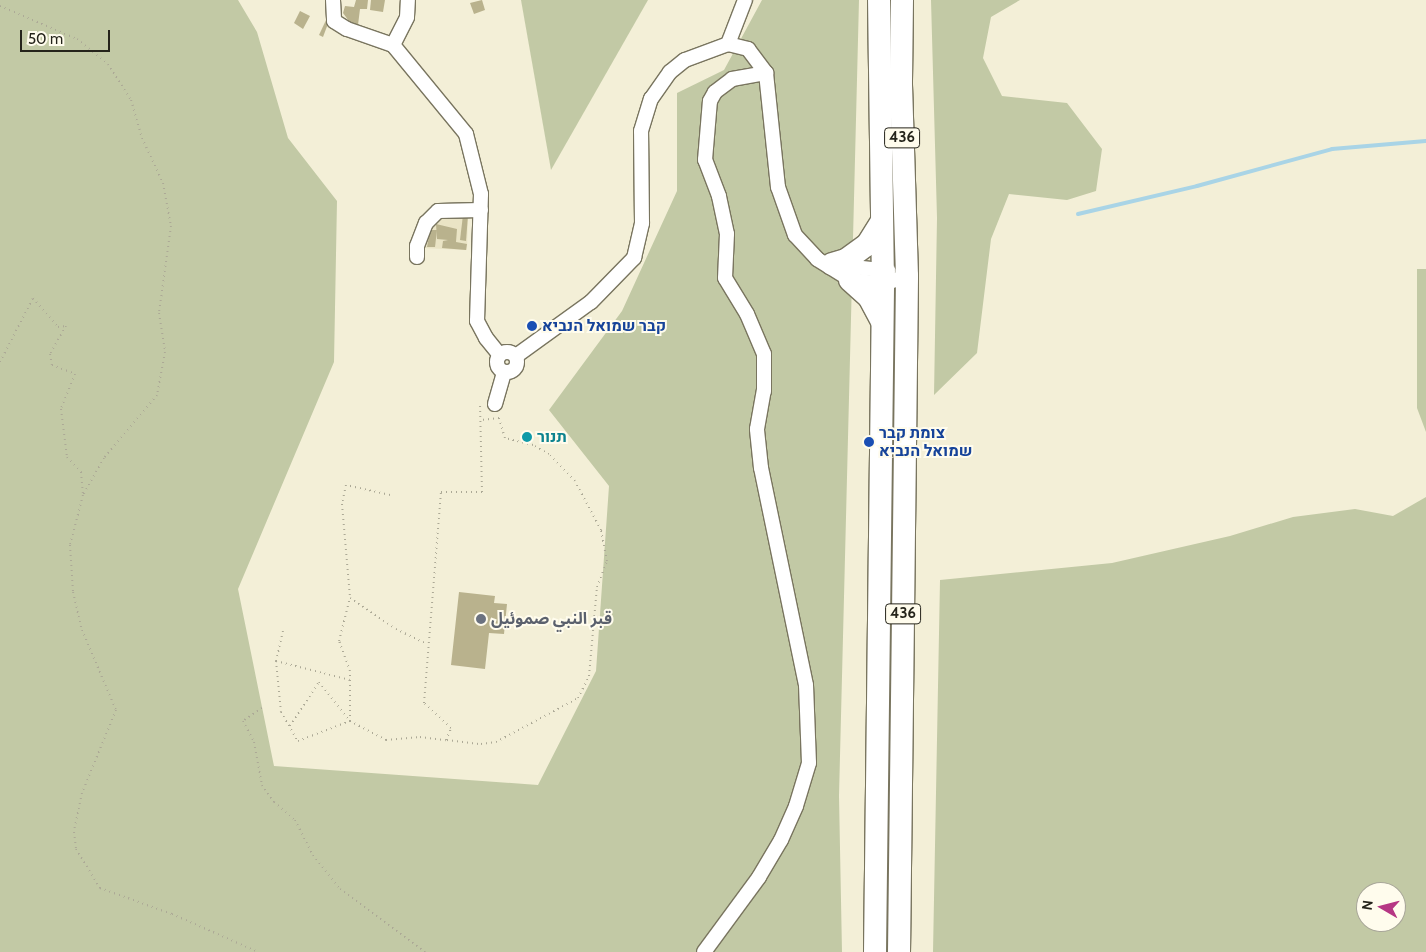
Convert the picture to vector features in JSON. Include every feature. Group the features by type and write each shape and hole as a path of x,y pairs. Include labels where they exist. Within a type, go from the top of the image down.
{"main road":[{"name":"436","path":"875,952 883,323 879,0"},
{"name":"436","path":"898,952 907,276 900,81 902,0"},
{"path":"824,262 846,260 867,245 882,221"},
{"path":"850,280 869,296 883,323"}],"street":[{"path":"333,0 334,21 347,29 393,45 466,134 481,194 477,321 486,338 500,355"},
{"path":"393,45 407,17 408,0"},
{"path":"728,44 745,0"},
{"path":"504,372 514,370 516,356 591,302 634,258 642,223 641,131 651,99 670,72 685,60 728,44 748,48 766,73 778,187 795,235 824,262 850,280 907,276"},
{"path":"704,952 759,877 781,840 796,806 809,763 806,685 761,468 757,429 764,391 764,354 747,314 725,278 727,234 719,196 705,160 710,101 714,92 732,79 766,73"},
{"path":"418,256 417,246 426,224 438,212 481,210"},
{"path":"824,262 883,277"},
{"path":"504,372 497,364 500,355 507,352 516,356"},
{"path":"495,404 504,372"}],"path":[{"path":"0,6 77,39 108,64 131,100 142,138 163,183 171,226 159,313 165,352 157,395 104,458 83,495 70,545 73,592 82,630 116,710 82,793 74,832 76,849 100,888 163,911 258,952"},
{"path":"0,362 34,298 58,327 66,326 50,354 52,364 76,374 61,409 67,457 81,472 83,495"},
{"path":"446,740 451,728 424,703 426,653 437,566 441,492 482,492 480,405"},
{"path":"290,726 319,682 350,721 386,740 420,737 481,744 496,742 578,698 589,676 597,587 607,561 601,530 575,481 549,454 533,445 505,438 499,418 481,420"},
{"path":"350,721 350,680 338,641 350,598 342,504 346,485 390,495"},
{"path":"350,598 396,629 427,644"},
{"path":"283,631 276,661 281,712 298,741 350,721"},
{"path":"276,661 350,680"},
{"path":"262,708 243,721 254,742 262,785 274,802 295,820 312,855 340,889 425,952"}],"shaded area":[{"path":"468,214 467,250 422,248 430,226 440,216"}],"green space":[{"path":"0,0 238,0 257,32 288,138 337,201 334,362 238,589 274,766 538,785 596,671 609,486 549,410 622,311 677,191 677,93 724,70 762,0 859,0 839,796 842,952 0,952"},
{"path":"521,0 648,0 551,170"},
{"path":"931,0 1020,0 991,17 983,58 1002,96 1067,103 1102,149 1096,191 1067,200 1009,194 991,239 977,353 934,395 937,218"},
{"path":"1417,269 1426,269 1426,432 1417,408"},
{"path":"1426,497 1426,952 933,952 940,580 1112,563 1230,536 1293,517 1355,509 1393,516"}],"building":[{"path":"356,0 368,0 367,9 360,9 358,25 351,24 343,13 345,6 354,7"},
{"path":"371,0 385,0 383,12 370,10"},
{"path":"482,0 485,10 474,14 470,3"},
{"path":"300,11 310,16 303,29 294,23"},
{"path":"327,18 329,21 323,37 319,35"},
{"path":"463,215 468,215 466,241 460,240"},
{"path":"436,224 457,229 456,242 467,244 466,250 442,248 443,241 448,240 437,239"},
{"path":"430,230 437,230 435,247 427,247"},
{"name":"قبر النبي صموئيل","path":"459,592 495,596 494,603 507,604 504,634 489,633 485,669 451,665"}],"waterway":[{"path":"1078,214 1197,186 1332,149 1426,141"}],"place":[{"name":"קבר שמואל הנביא","path":"532,326"},
{"name":"תנור","path":"527,437"},
{"name":"צומת קבר שמואל הנביא","path":"869,442"},
{"name":"قبر النبي صموئيل","path":"481,619"}]}
